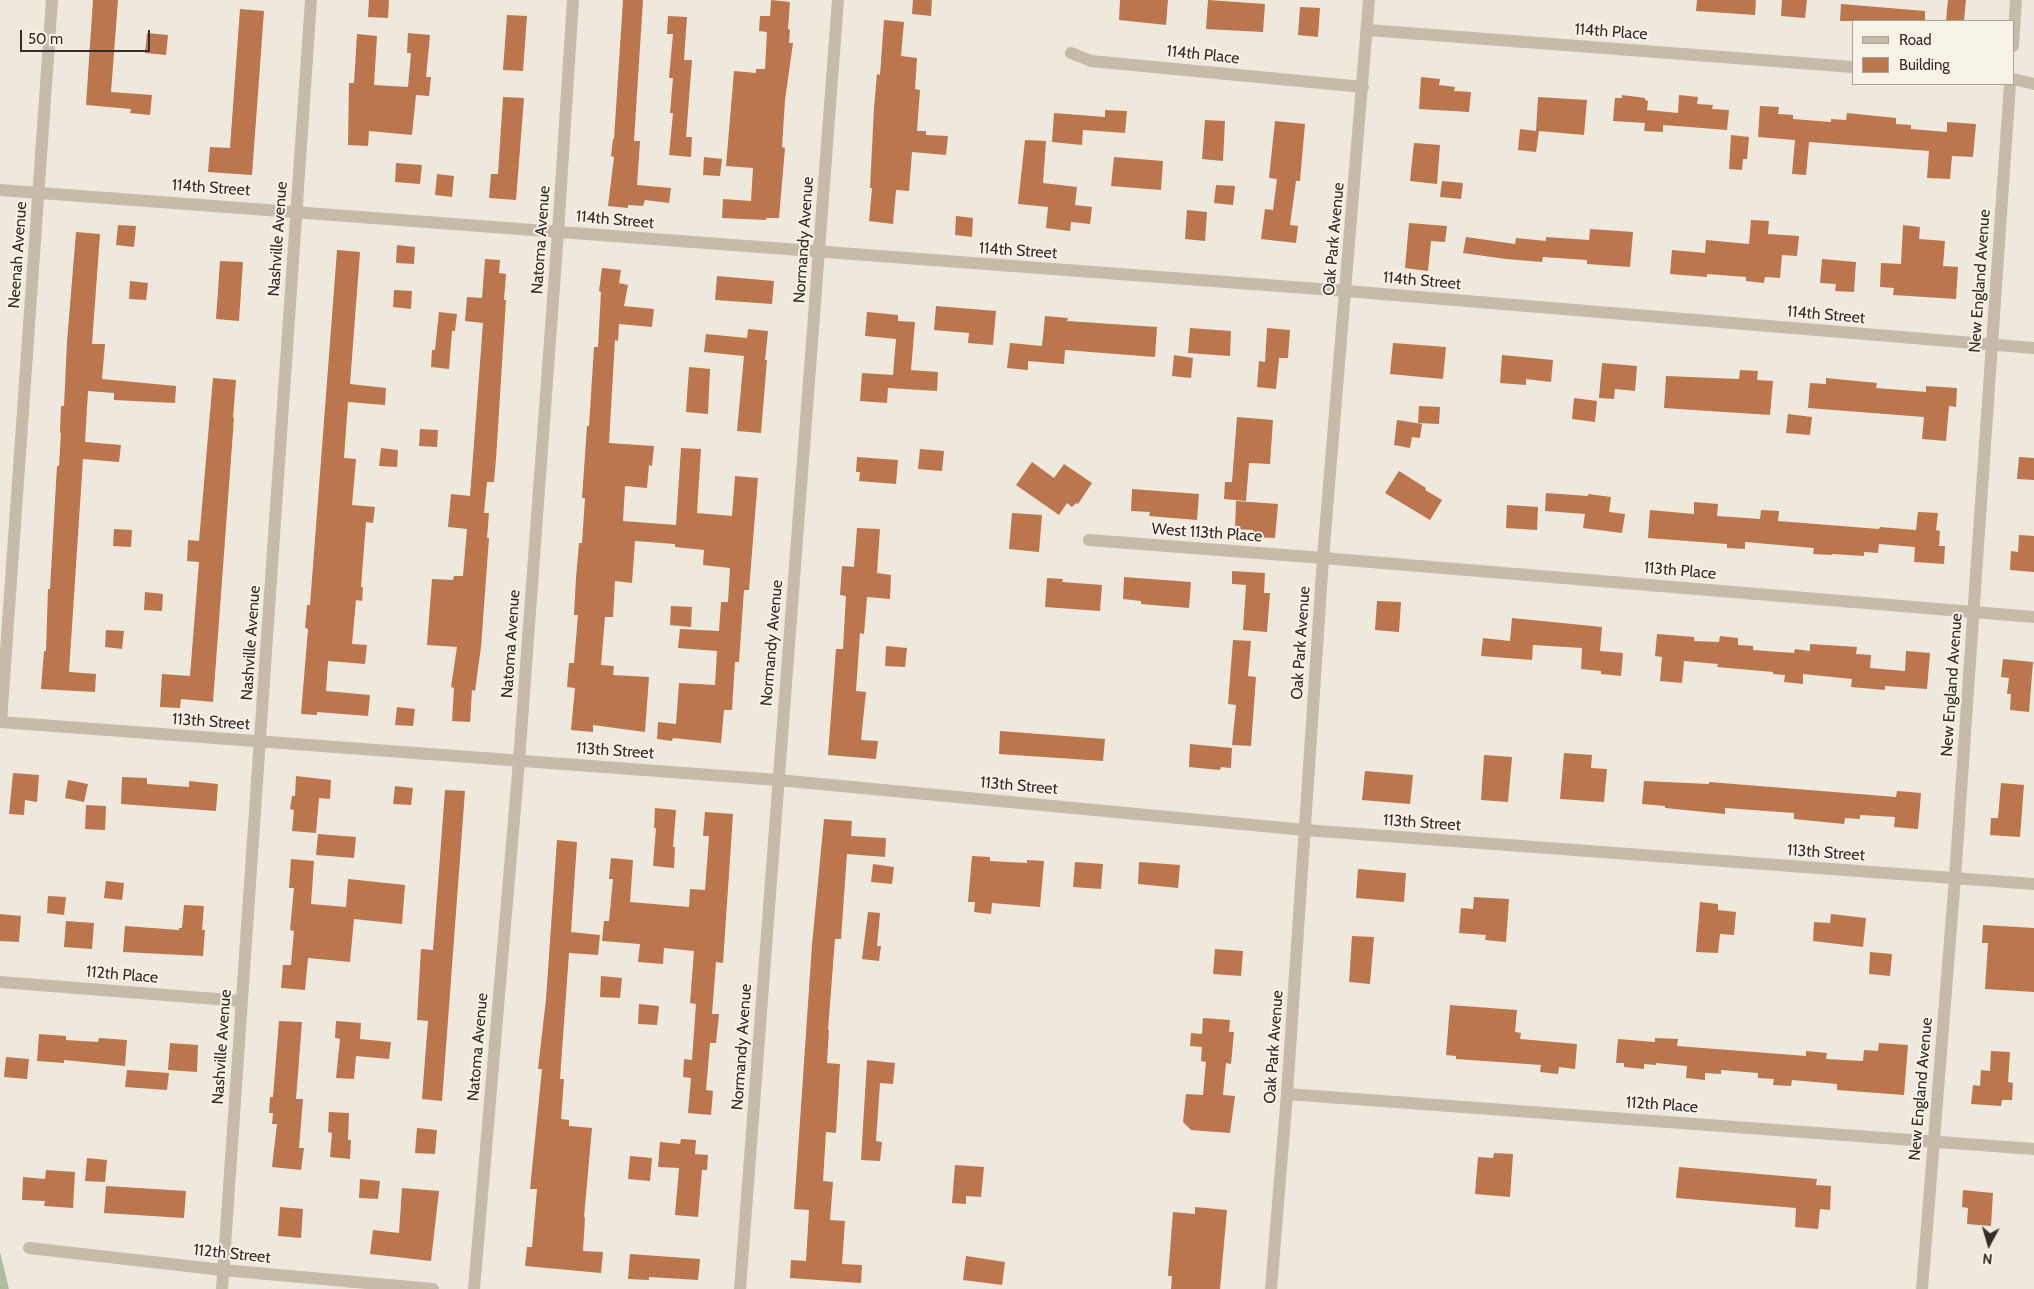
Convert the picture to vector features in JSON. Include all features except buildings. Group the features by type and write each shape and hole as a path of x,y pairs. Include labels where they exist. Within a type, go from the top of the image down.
{"street":[{"name":"Neenah Avenue","path":"1,722 52,0"},
{"name":"Nashville Avenue","path":"222,1289 311,0"},
{"name":"Natoma Avenue","path":"474,1289 519,761 573,0"},
{"name":"Normandy Avenue","path":"740,1289 838,0"},
{"name":"Oak Park Avenue","path":"1271,1289 1287,1094 1323,558 1370,0"},
{"path":"2014,31 2016,0"},
{"name":"114th Place","path":"1368,30 1852,67"},
{"name":"114th Place","path":"1071,53 1091,61 1363,87"},
{"path":"2014,80 2034,84"},
{"name":"New England Avenue","path":"1922,1289 1955,878 2010,85"},
{"name":"114th Street","path":"0,190 1346,291 2034,348"},
{"name":"West 113th Place","path":"1089,540 1323,558"},
{"name":"113th Place","path":"1323,558 2034,617"},
{"name":"113th Street","path":"1,722 778,780 1305,830 2034,884"},
{"name":"112th Place","path":"0,982 242,1001"},
{"name":"112th Place","path":"1287,1094 2034,1149"},
{"name":"112th Street","path":"29,1248 223,1270 433,1289"}],"green space":[{"path":"0,1252 9,1289 0,1289"}]}
